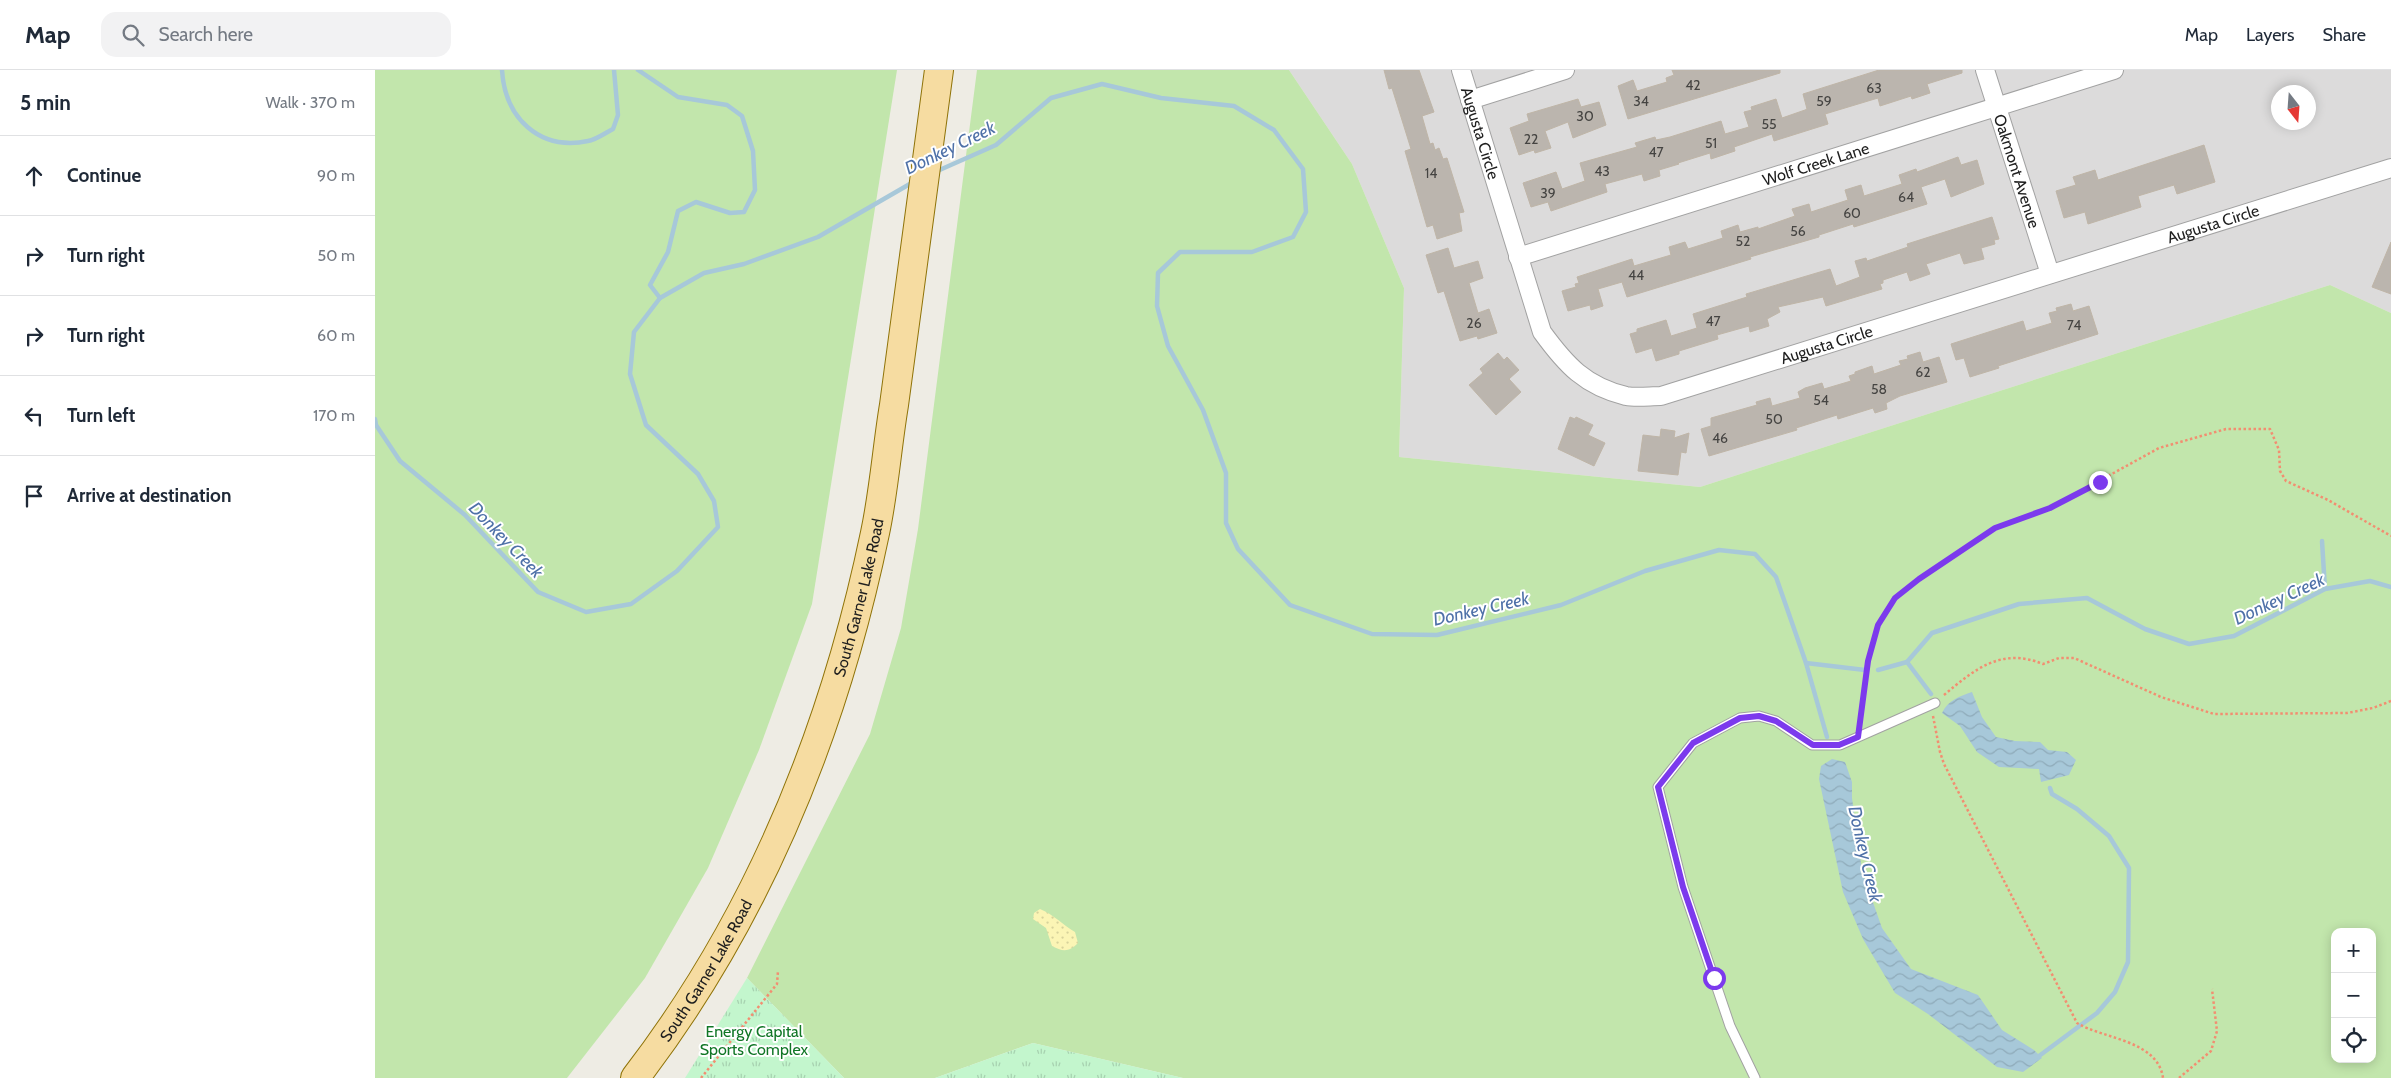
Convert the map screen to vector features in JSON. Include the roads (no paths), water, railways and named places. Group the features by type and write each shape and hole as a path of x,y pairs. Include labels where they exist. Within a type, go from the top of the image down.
{"main road":[{"name":"South Garner Lake Road","path":"635,1078 710,968 755,887 795,802 840,669 875,532 918,238 939,70"}],"street":[{"name":"Augusta Circle","path":"1461,70 1542,332 1564,362 1591,383 1627,396 1661,396 2391,168"},
{"path":"1470,100 1565,70"},
{"name":"Oakmont Avenue","path":"1985,70 2049,274"},
{"name":"Wolf Creek Lane","path":"1518,257 2114,70"}],"lane":[{"path":"1755,1078 1730,1026 1683,887 1658,787 1693,743 1740,718 1759,716 1776,721 1813,745 1839,745 1935,703"}],"water":[{"path":"1972,692 1982,717 1996,737 2015,741 2040,742 2048,750 2067,752 2076,760 2069,775 2041,782 2039,769 1999,767 1977,752 1960,726 1942,713 1951,702"},
{"path":"1832,759 1845,762 1852,782 1852,798 1862,871 1882,928 1911,969 1978,995 2002,1030 2034,1050 2042,1058 2023,1072 1997,1067 1928,1014 1895,993 1863,939 1843,892 1819,779 1821,766"}],"waterway":[{"path":"502,70 510,103 528,127 540,136 554,141 570,143 591,140 613,129 618,115 614,70"},
{"path":"638,70 678,97 727,105 742,116 753,151 755,190 744,212 730,213 696,202 678,211 668,252 650,285 660,298"},
{"name":"Donkey Creek","path":"935,172 996,145 1051,98 1102,84 1161,98 1234,106 1274,130 1303,169 1306,212 1293,237 1252,252 1180,252 1158,273 1157,306 1168,346 1203,410 1226,473 1226,523 1238,549 1290,605 1372,634 1437,635 1561,605 1645,571 1719,550 1755,554 1776,577 1806,663 1865,670"},
{"name":"Donkey Creek","path":"375,419 376,425 400,461 465,515 538,592 586,612 631,604 677,571 718,527 714,501 698,474 646,425 630,374 634,332 660,298 704,273 744,264 818,237 915,181"},
{"path":"2322,541 2325,589"},
{"name":"Donkey Creek","path":"1931,694 1907,662 1932,633 2019,604 2087,598 2145,629 2189,644 2234,636 2325,589 2370,581 2391,587"},
{"name":"Donkey Creek","path":"1878,670 1907,662"},
{"name":"Donkey Creek","path":"1806,663 1827,737"},
{"name":"Donkey Creek","path":"2034,1057 2039,1056 2097,1013 2115,992 2128,962 2129,868 2109,836 2077,809 2052,794 2050,788"}],"park label":[{"name":"Energy Capital Sports Complex","path":"754,1040"}]}
